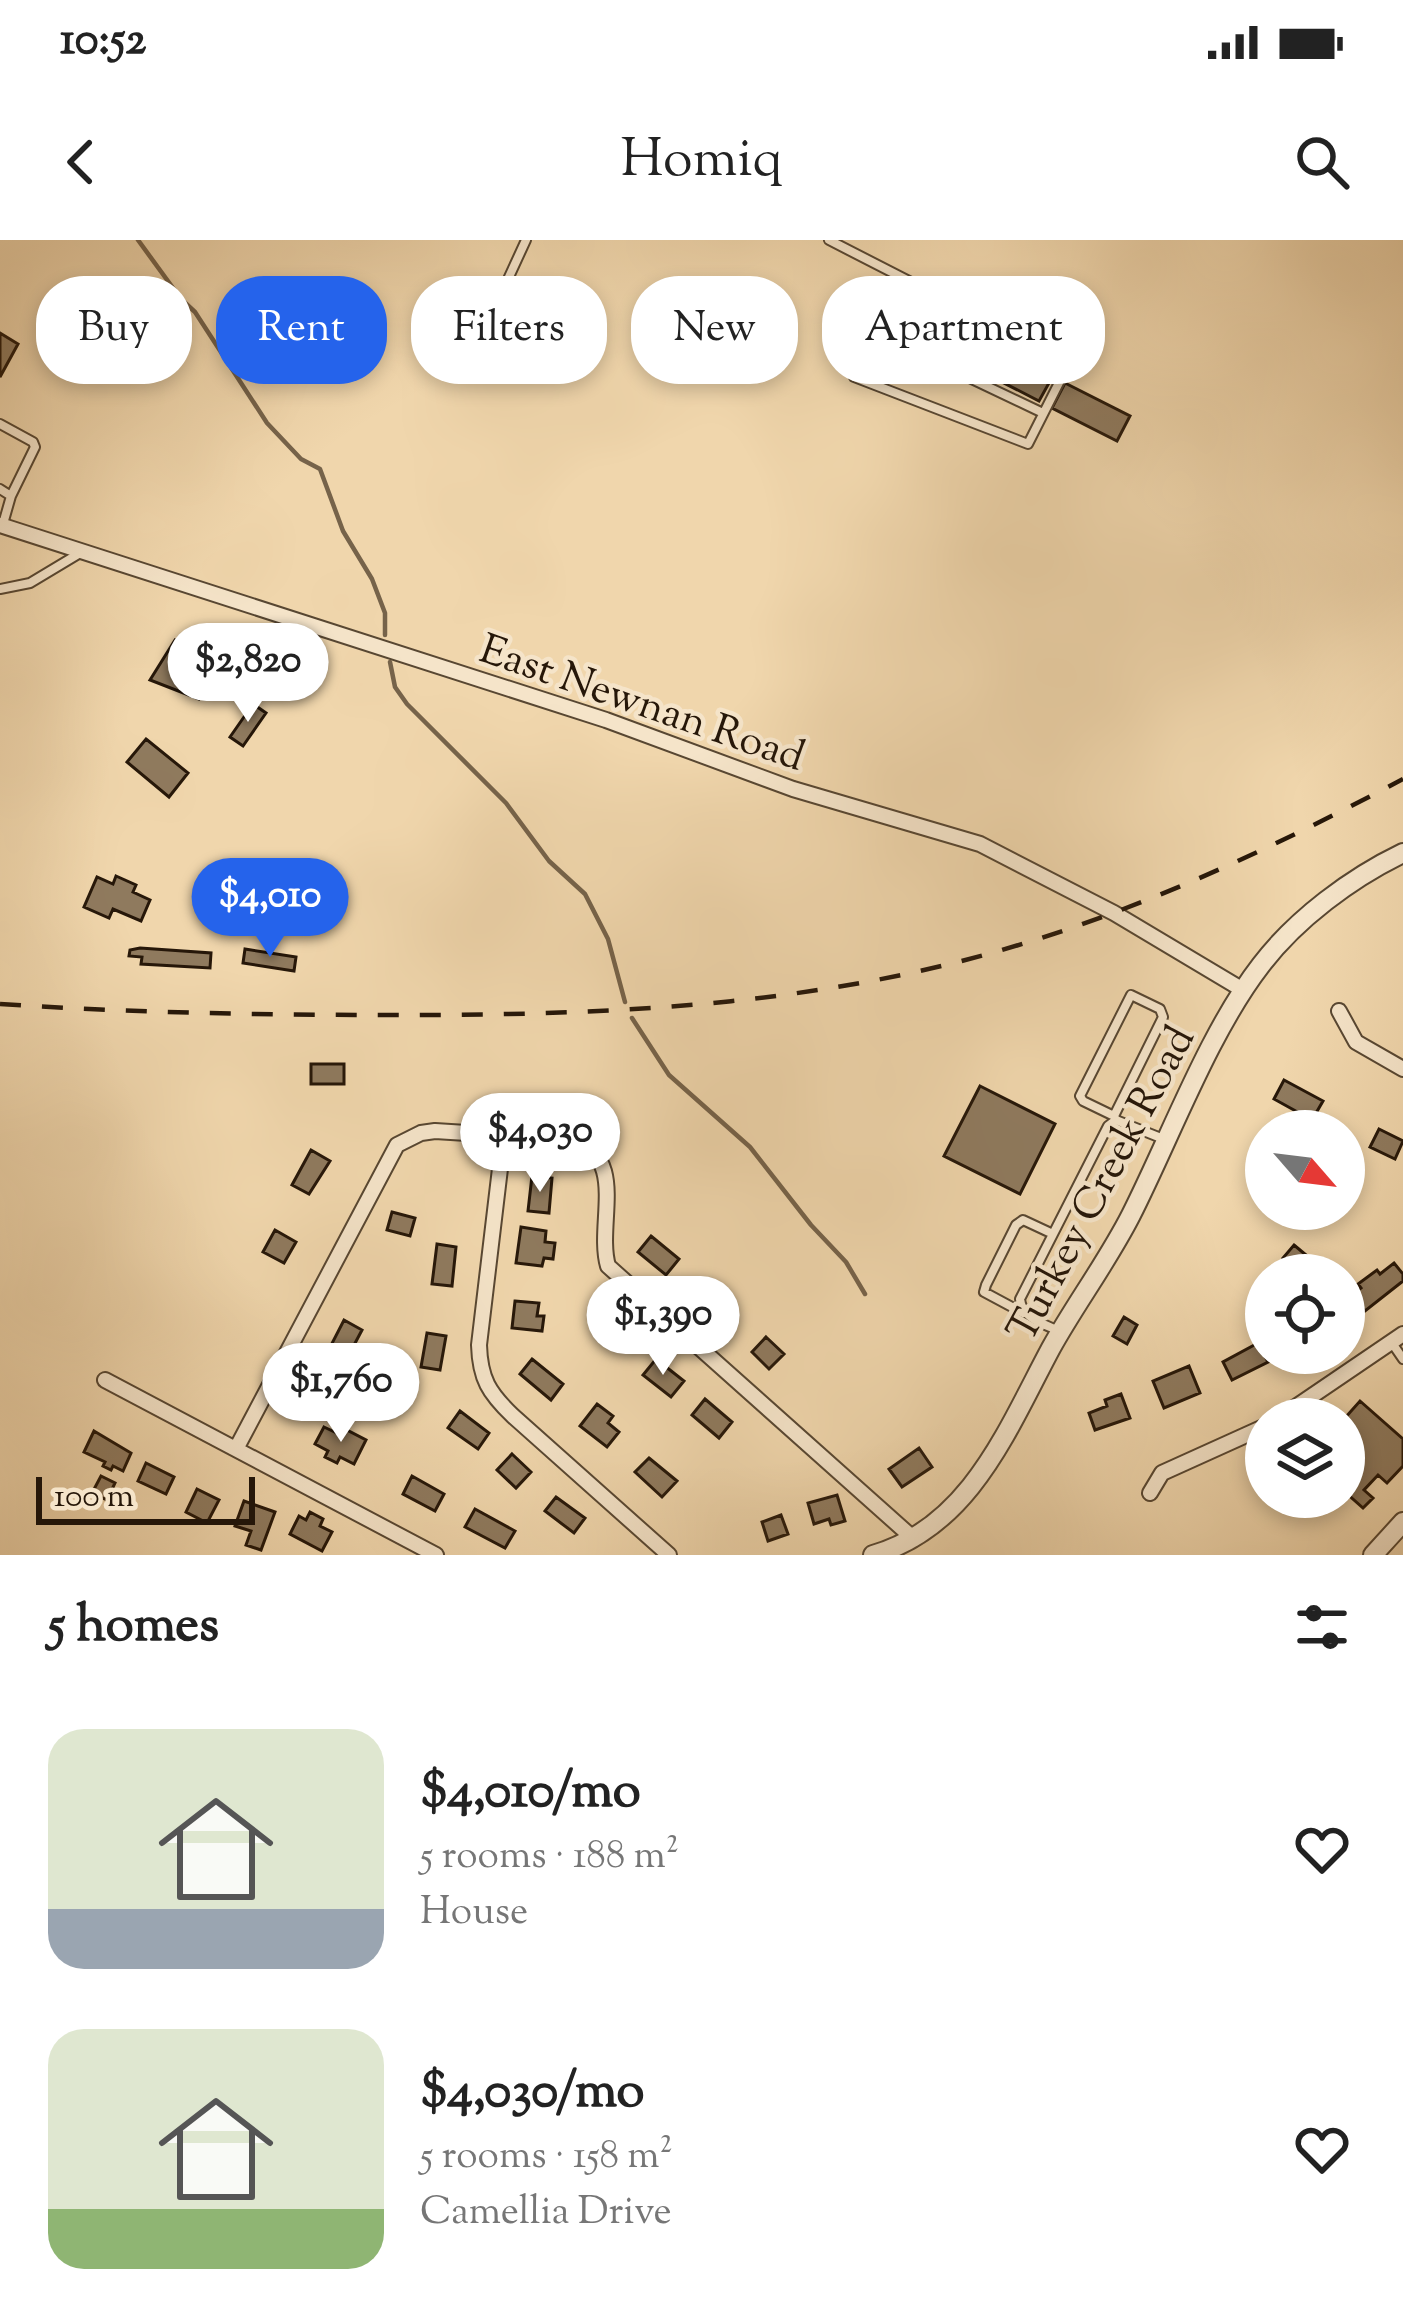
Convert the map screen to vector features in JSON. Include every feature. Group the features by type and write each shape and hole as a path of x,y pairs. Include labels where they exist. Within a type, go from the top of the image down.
{"street":[{"name":"East Newnan Road","path":"1,525 605,720 793,789 980,844 1114,913 1243,990"},
{"name":"Turkey Creek Road","path":"873,1555 914,1539 941,1519 987,1467 1112,1251 1243,990 1270,953 1330,900 1403,853"},
{"path":"1339,1011 1356,1042 1403,1069"},
{"path":"236,1449 397,1144 435,1131 574,1140 598,1154 607,1178 608,1266 914,1539"},
{"path":"504,1135 479,1345 480,1374 490,1394 669,1555"},
{"path":"1310,1398 1398,1339"},
{"path":"105,1380 436,1555"},
{"path":"1150,1493 1162,1473 1245,1435"},
{"path":"1373,1555 1403,1522"}],"lane":[{"path":"509,276 526,240"},
{"path":"829,240 900,276"},
{"path":"874,384 1028,444 1058,384"},
{"path":"983,384 1043,413"},
{"path":"0,424 34,447 1,525"},
{"path":"0,489 11,496"},
{"path":"0,589 30,584 85,550"},
{"path":"1028,1316 1020,1299 1115,1118 1163,1017 1160,1009 1131,995 1080,1096 1115,1118 1167,1141"},
{"path":"1053,1234 1023,1220 1016,1225 984,1292 1061,1332"},
{"path":"1398,1339 1403,1359"}],"building":[{"path":"0,333 18,344 0,377"},
{"path":"1006,384 1048,384 1039,401"},
{"path":"1067,384 1130,416 1117,441 1052,408"},
{"path":"175,640 191,649 183,664 210,678 199,699 150,680"},
{"path":"253,704 266,713 243,746 230,737"},
{"path":"146,739 188,773 169,797 127,762"},
{"path":"116,876 136,885 133,892 150,900 141,921 113,909 109,918 84,907 97,877 113,884"},
{"path":"245,949 296,957 294,971 243,963"},
{"path":"130,950 211,953 210,968 141,964 142,957 129,956"},
{"path":"311,1064 344,1064 344,1084 311,1084"},
{"path":"1284,1080 1323,1101 1318,1110 1294,1110 1274,1099"},
{"path":"980,1086 1055,1124 1020,1194 944,1156"},
{"path":"1379,1129 1403,1141 1395,1159 1370,1147"},
{"path":"311,1150 330,1161 309,1194 292,1185"},
{"path":"532,1176 552,1178 549,1213 528,1211"},
{"path":"392,1212 415,1218 410,1236 387,1230"},
{"path":"521,1227 546,1231 545,1242 555,1243 553,1259 544,1258 542,1266 516,1263"},
{"path":"275,1230 296,1242 284,1263 263,1252"},
{"path":"651,1236 679,1259 666,1275 638,1252"},
{"path":"437,1244 456,1247 452,1286 432,1284"},
{"path":"1394,1263 1403,1281 1365,1311 1365,1279 1377,1270 1380,1274"},
{"path":"515,1301 539,1303 542,1331 512,1328"},
{"path":"1124,1317 1137,1325 1127,1344 1113,1336"},
{"path":"344,1320 362,1330 343,1366 325,1357"},
{"path":"427,1333 446,1336 440,1370 421,1367"},
{"path":"766,1337 784,1354 769,1369 752,1352"},
{"path":"1245,1350 1245,1374 1232,1380 1223,1362"},
{"path":"532,1359 563,1384 551,1400 520,1374"},
{"path":"656,1359 684,1381 671,1397 643,1375"},
{"path":"1189,1366 1200,1393 1164,1408 1153,1381"},
{"path":"1121,1394 1130,1418 1095,1430 1089,1413"},
{"path":"705,1399 732,1422 719,1438 692,1415"},
{"path":"597,1404 613,1416 608,1423 619,1432 607,1447 580,1426"},
{"path":"1365,1405 1403,1439 1403,1466 1387,1483 1378,1475 1365,1489"},
{"path":"460,1411 489,1433 478,1449 448,1428"},
{"path":"324,1427 337,1433 341,1427 366,1440 354,1464 325,1457 328,1451 315,1444"},
{"path":"94,1431 131,1453 123,1471 113,1466 111,1470 84,1452"},
{"path":"919,1448 932,1467 902,1487 889,1469"},
{"path":"512,1454 531,1472 516,1488 497,1470"},
{"path":"649,1458 677,1481 662,1497 635,1472"},
{"path":"146,1463 174,1477 166,1494 138,1481"},
{"path":"101,1476 115,1483 107,1500 92,1493"},
{"path":"412,1476 444,1494 435,1511 403,1494"},
{"path":"197,1489 219,1500 207,1523 186,1512"},
{"path":"837,1495 845,1521 814,1524 808,1503"},
{"path":"556,1497 585,1518 574,1533 545,1511"},
{"path":"244,1501 275,1512 261,1550 246,1545 251,1531 235,1526"},
{"path":"475,1509 515,1531 505,1548 465,1527"},
{"path":"310,1512 323,1519 320,1526 332,1532 322,1551 290,1534 299,1516 306,1520"},
{"path":"781,1515 788,1534 768,1541 762,1522"}],"waterway":[{"path":"138,240 195,312 267,423 301,459 320,469 343,531 372,579 385,613 385,635"},
{"path":"390,662 395,687 407,704 506,803 549,861 585,894 608,939 625,1002"},
{"path":"632,1018 669,1075 750,1147 846,1262 865,1294"}],"railway":[{"path":"0,1004 250,1014 552,1013 703,1004 853,984 1002,950 1106,916 1257,852 1403,779"}]}
